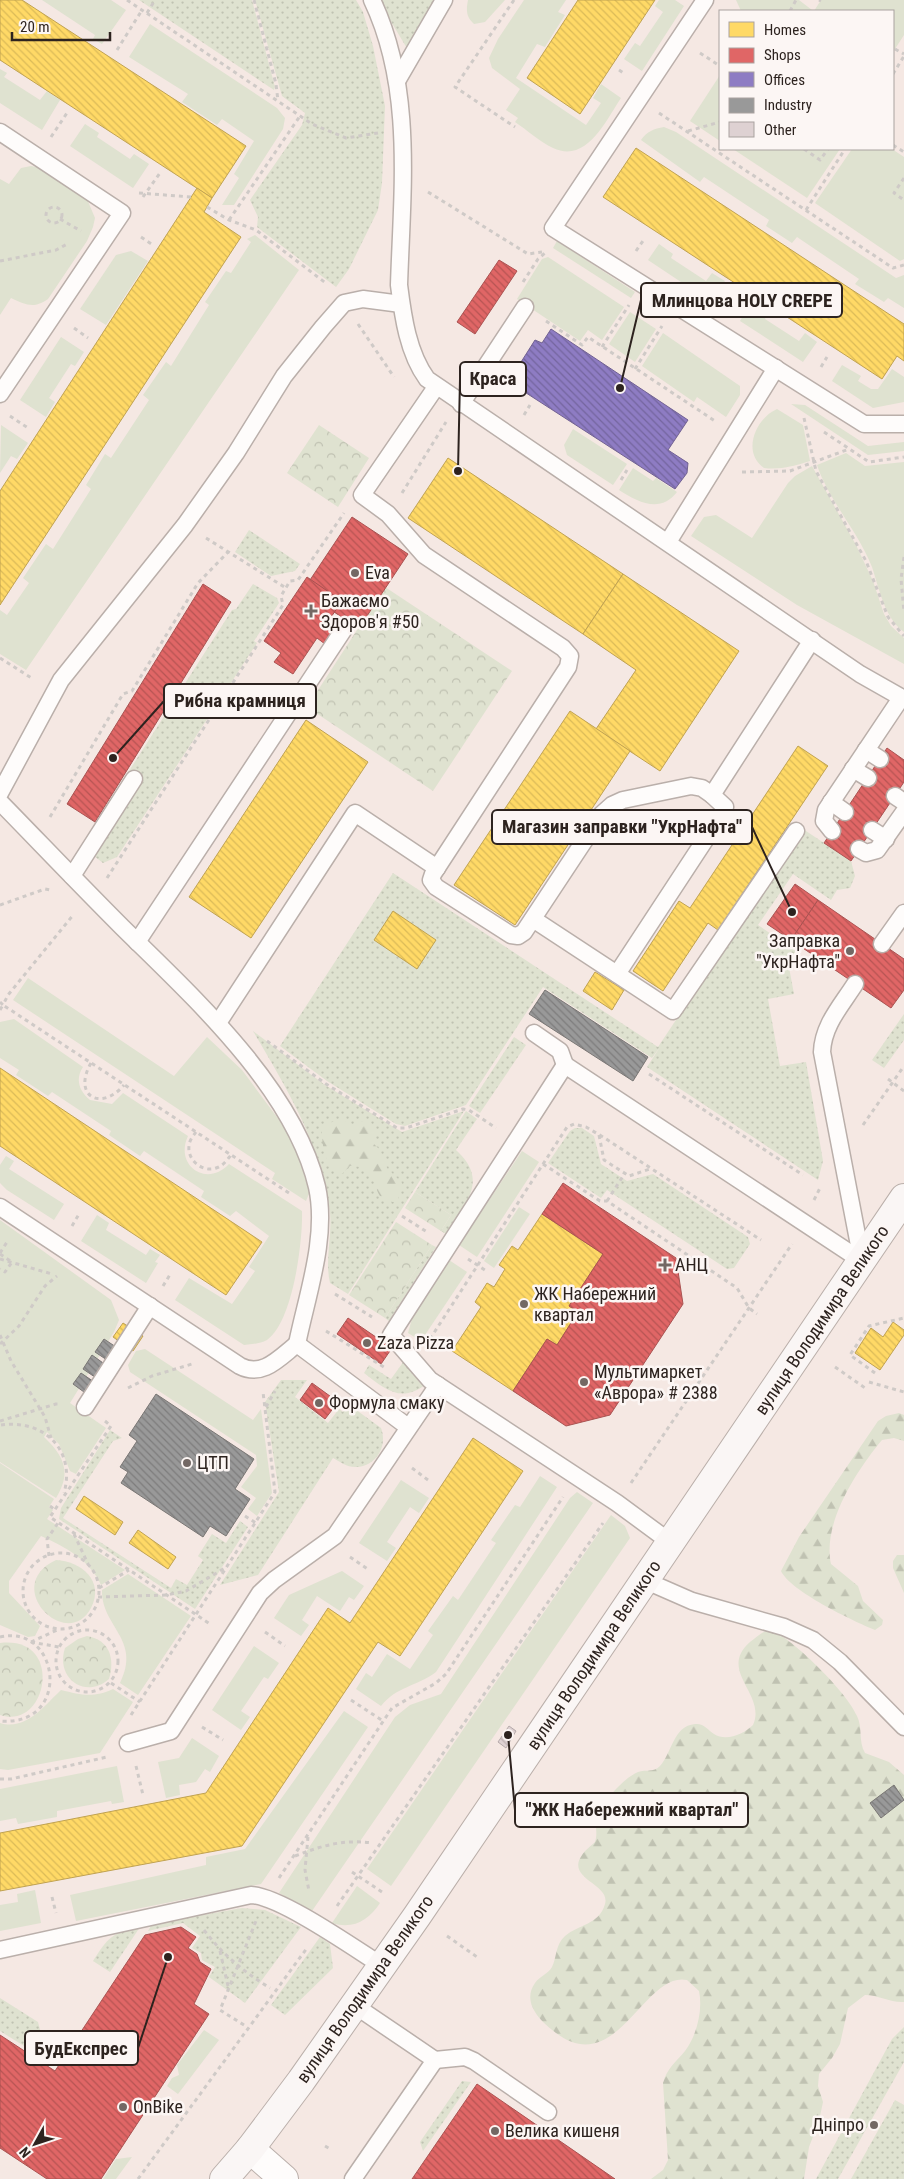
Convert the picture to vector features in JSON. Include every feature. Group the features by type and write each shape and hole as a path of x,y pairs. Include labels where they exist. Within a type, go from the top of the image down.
{"main road":[{"name":"вулиця Володимира Великого","path":"224,2179 250,2149 354,2005 904,1198"}],"street":[{"path":"250,2149 284,2179"}],"lane":[{"path":"372,0 386,38 397,81 402,129 399,285 401,304 414,357 420,369 436,387 668,542 860,674 902,698 824,815 824,821 832,831"},
{"path":"397,81 444,0"},
{"path":"704,0 553,228 864,424 904,424"},
{"path":"0,132 122,213 0,394"},
{"path":"0,793 60,680 185,525 236,453 284,376 344,302 363,299 401,304"},
{"path":"462,404 525,307"},
{"path":"668,542 776,368"},
{"path":"436,387 362,496 388,514 424,555 564,648 570,656 568,667 431,880 436,887 511,936 518,936 532,919 602,814 612,805 623,800 691,786 702,788 723,802 724,811 617,974"},
{"path":"137,942 346,626"},
{"path":"712,795 812,640"},
{"path":"866,750 880,759"},
{"path":"853,769 868,778"},
{"path":"72,876 134,779"},
{"path":"0,802 218,1023 272,1092 298,1133 317,1188 319,1214 317,1247 297,1344 260,1370 248,1370 240,1366 154,1300 0,1207"},
{"path":"831,802 845,812"},
{"path":"859,849 872,853 877,850 904,812"},
{"path":"218,1023 355,813 438,868"},
{"path":"532,919 673,1011 796,830"},
{"path":"872,830 886,839"},
{"path":"882,944 904,913"},
{"path":"855,984 828,1024 823,1037 822,1052 862,1261"},
{"path":"534,1033 560,1051 565,1065 862,1261"},
{"path":"565,1065 392,1330 391,1335 426,1376 438,1385 617,1503 670,1542"},
{"path":"85,1407 154,1300"},
{"path":"297,1344 408,1427"},
{"path":"128,1743 171,1731 267,1585 335,1536 438,1385"},
{"path":"644,1580 692,1600 784,1627 813,1640 840,1662 904,1727"},
{"path":"0,1950 244,1896 258,1896 266,1898 319,1926 381,1965"},
{"path":"354,2005 435,2060 465,2058 474,2061 548,2112"},
{"path":"353,2179 435,2060"}],"path":[{"path":"127,0 312,124 346,138 402,129"},
{"path":"146,13 155,0"},
{"path":"254,0 276,84 278,102"},
{"path":"514,0 455,87 515,127"},
{"path":"116,50 142,10"},
{"path":"894,72 904,55 895,49"},
{"path":"639,99 893,268 904,265"},
{"path":"51,137 67,113"},
{"path":"229,220 300,116"},
{"path":"688,131 719,122"},
{"path":"805,150 820,160 827,150"},
{"path":"806,210 844,150"},
{"path":"143,197 160,173"},
{"path":"402,176 528,254 547,251"},
{"path":"904,178 894,194 904,200"},
{"path":"122,213 136,192 191,197"},
{"path":"52,208 59,210 61,217 58,221 49,221 46,215 48,210 52,208"},
{"path":"142,237 153,245"},
{"path":"634,254 644,238"},
{"path":"0,261 56,250 72,242"},
{"path":"602,347 643,284"},
{"path":"722,312 733,296"},
{"path":"635,369 678,306"},
{"path":"525,307 582,345 588,337 734,434"},
{"path":"67,324 88,338"},
{"path":"7,414 28,428"},
{"path":"804,418 814,464 866,561 888,617 904,636"},
{"path":"388,514 447,419"},
{"path":"716,464 743,472 790,471 814,464 849,449"},
{"path":"0,1010 8,995 107,877 283,604 280,596 290,581 298,580 347,509 362,496"},
{"path":"185,525 286,588"},
{"path":"47,820 124,694 132,691 198,583 228,552"},
{"path":"904,556 901,579 904,612"},
{"path":"0,658 54,692"},
{"path":"0,905 45,889 90,895"},
{"path":"2,1004 319,1214"},
{"path":"265,1039 326,1084 397,1128 406,1128 467,1109"},
{"path":"91,1063 84,1075 83,1083 88,1092 96,1099 105,1099 116,1094 124,1085"},
{"path":"138,2179 319,1926 358,1876 617,1503 792,1245 822,1185 904,1066"},
{"path":"649,1074 803,1175"},
{"path":"888,1079 904,1091"},
{"path":"429,1336 568,1127 574,1124 586,1127 599,1135 761,1240"},
{"path":"196,1132 189,1145 189,1152 198,1166 207,1169 216,1168 224,1164 231,1155"},
{"path":"599,1135 604,1160 629,1176 651,1168"},
{"path":"543,1164 600,1201 607,1202 737,1288 749,1308 757,1314"},
{"path":"607,1202 625,1173"},
{"path":"0,1254 12,1262 5,1272 0,1269"},
{"path":"154,1300 171,1273"},
{"path":"1,1343 19,1326 44,1286 57,1275"},
{"path":"311,1279 392,1330"},
{"path":"303,1315 386,1371 401,1348"},
{"path":"875,1373 850,1355 869,1326 904,1318"},
{"path":"0,1336 1,1343 45,1417 51,1438 62,1453 68,1478 63,1496"},
{"path":"835,1367 865,1388"},
{"path":"129,1718 275,1492 260,1370"},
{"path":"869,1382 904,1392"},
{"path":"85,1407 112,1426 50,1517 231,1638"},
{"path":"1,1425 10,1418"},
{"path":"1,1425 12,1423 29,1426 51,1438"},
{"path":"407,1465 428,1480"},
{"path":"244,2025 220,2010 266,1898 392,1708 436,1683 446,1674 576,1476"},
{"path":"50,1506 54,1509"},
{"path":"245,1516 256,1523"},
{"path":"49,1556 47,1540 58,1523"},
{"path":"74,1533 99,1588 92,1613 83,1622 72,1628 59,1629 47,1627 37,1620 24,1600 23,1588 26,1576 33,1566 49,1556 65,1554 78,1558 88,1565"},
{"path":"347,1555 370,1570"},
{"path":"98,1597 166,1595 186,1591 227,1566"},
{"path":"99,1588 129,1570"},
{"path":"31,1642 59,1629"},
{"path":"84,1629 95,1630 105,1635 113,1642 118,1652 119,1663 111,1682 94,1692 74,1690 59,1676 56,1656 59,1646 74,1632 84,1629"},
{"path":"260,1629 285,1646"},
{"path":"0,1637 18,1637 31,1642 59,1646"},
{"path":"0,1721 19,1720 37,1711 45,1701 50,1688 51,1675 48,1662 41,1651 31,1642"},
{"path":"111,1682 140,1702"},
{"path":"351,1700 383,1721"},
{"path":"197,1724 223,1740"},
{"path":"0,1779 11,1779 124,1753 121,1745 128,1743"},
{"path":"103,1758 108,1750"},
{"path":"136,1763 143,1795"},
{"path":"308,1834 305,1870 319,1926"},
{"path":"293,1857 342,1842 372,1843"},
{"path":"352,1872 385,1894"},
{"path":"52,1897 57,1921"},
{"path":"188,1908 219,1950 238,1967 270,1988"},
{"path":"448,1936 477,1956"},
{"path":"219,1950 228,1987"},
{"path":"325,2146 330,2149"}],"green space":[{"path":"42,0 111,0 126,10 102,44 93,39 95,35"},
{"path":"139,0 252,0 275,87 274,90"},
{"path":"255,0 356,0 363,12 373,46 385,106 382,183 378,210 349,269 336,287 257,227 258,217 250,200 302,125 305,113 282,96"},
{"path":"378,0 438,0 408,50"},
{"path":"468,0 505,0 485,22 474,24 469,19 467,13"},
{"path":"524,0 566,0 558,12 565,15 545,47 537,44 516,78 586,125 601,103 593,98 601,84 621,98 602,128 586,145 576,150 565,151 553,148 515,122 518,118 506,110 520,89 492,68 489,58 498,39"},
{"path":"659,0 675,0 684,6 642,71 624,59 635,43 640,46 663,12 655,6"},
{"path":"736,0 799,0 812,10 741,10"},
{"path":"821,0 904,0 904,35 894,50 894,10 815,10"},
{"path":"150,24 277,108 285,118 283,129 234,205 222,205 239,178 234,174 254,141 222,119 217,125 182,102 188,94 129,57"},
{"path":"0,69 7,73 4,77 40,100 47,91 60,100 42,130 0,103"},
{"path":"719,77 719,140 690,121"},
{"path":"85,124 99,133 97,137 130,159 134,154 149,164 133,188 70,146"},
{"path":"664,127 676,132 896,278 904,275 904,308 888,298 884,302 855,284 859,279 797,237 792,243 766,226 769,220 704,177 700,182 641,140 651,131"},
{"path":"735,150 839,150 807,198"},
{"path":"851,150 894,150 904,157 904,259 900,261 815,203"},
{"path":"31,166 41,168 87,199 95,218 87,241 48,299 38,304 30,305 11,298 0,315 0,179 9,184 21,168"},
{"path":"255,235 299,270 26,670 0,654 0,610 7,615 29,583 23,578 46,544 53,549 91,489 86,485 105,454 111,458 149,400 143,395 166,362 171,366 209,305 205,302 226,271 231,273 251,242 247,239"},
{"path":"557,241 635,292 631,298 553,248"},
{"path":"659,244 673,254 671,258 706,281 712,273 725,281 711,302 648,260"},
{"path":"131,251 148,261 106,325 80,309 116,255"},
{"path":"548,257 624,307 602,340 588,330 580,341 517,299 542,259"},
{"path":"750,304 767,314 765,319 799,341 805,333 817,342 803,362 740,321"},
{"path":"630,312 656,329 635,362 609,344"},
{"path":"663,333 740,386 740,395 726,417 697,397 694,402 642,366"},
{"path":"61,337 84,352 75,366 71,364 49,398 55,402 46,417 20,400"},
{"path":"842,365 861,376 858,381 871,389 878,389 892,369 904,377 904,402 873,408 832,381"},
{"path":"791,404 805,405 868,446 904,442 904,451 868,455"},
{"path":"777,409 803,425 810,461 793,466 764,468 757,461 752,445 754,436 763,420 769,413"},
{"path":"1,425 28,443 17,459 11,456 0,473"},
{"path":"319,425 369,458 338,507 287,473"},
{"path":"573,429 627,464 613,485 567,455 564,445"},
{"path":"846,453 865,466 904,462 904,632 897,626 887,611 866,554 829,491 817,465"},
{"path":"812,466 856,545 873,581 884,614 891,626 904,638 904,664 797,605 691,536 704,517 716,515 752,538 788,483 795,476"},
{"path":"633,468 653,481 656,478 677,492 663,503 656,504 641,502 626,494 619,490"},
{"path":"249,530 300,564 295,571 271,576 235,552"},
{"path":"253,584 277,598 279,603 254,641 257,643 117,857 103,863 94,856 142,780 129,771 232,610 236,609"},
{"path":"385,587 512,671 433,791 307,707"},
{"path":"803,829 851,861 855,876 850,888 837,890 831,900 793,874 758,925 796,951 788,962 794,994 768,999 780,1066 806,1062 823,1161 818,1180 647,1067 660,1047 652,1058 543,987 466,1105 405,1126 396,1124 327,1081 280,1046 393,873 658,1047"},
{"path":"28,978 174,1076 207,1037 242,1070 297,1144 311,1189 306,1201 272,1179 275,1173 13,1000"},
{"path":"904,1014 904,1040 884,1068 872,1060"},
{"path":"14,1019 83,1067 79,1076 79,1085 83,1093 90,1100 112,1104 123,1093 188,1136 185,1156 195,1170 203,1174 211,1174 220,1171 229,1164 302,1211 301,1241 290,1299 276,1331 267,1340 244,1345 175,1300 189,1278 232,1304 255,1271 249,1267 269,1236 236,1211 230,1216 201,1197 204,1191 144,1151 140,1156 109,1135 111,1131 52,1092 48,1096 16,1075 19,1070 0,1058 0,1022"},
{"path":"253,1031 325,1085 402,1132 464,1111 348,1294 330,1283 328,1264 330,1216 318,1159 300,1115"},
{"path":"514,1037 526,1045 480,1113 469,1106"},
{"path":"466,1111 477,1119 456,1150 466,1161 473,1182 466,1202 446,1234 441,1231 451,1215 415,1192"},
{"path":"343,1120 352,1126 365,1120 372,1124 375,1132 374,1144 380,1150 387,1168 402,1183 398,1200 393,1202 380,1196 371,1176 364,1168 350,1166 342,1174 336,1171 328,1162 324,1150 322,1131 327,1124"},
{"path":"575,1128 582,1128 594,1136 601,1164 627,1181 653,1174 748,1237 750,1244 734,1268 727,1269 607,1190 601,1198 548,1163 570,1131"},
{"path":"522,1151 539,1162 477,1257 459,1245"},
{"path":"6,1156 14,1161 9,1169 64,1204 54,1220 7,1190 0,1183 0,1165"},
{"path":"415,1192 451,1215 441,1231 405,1208"},
{"path":"519,1207 530,1214 494,1268 484,1261"},
{"path":"97,1215 109,1223 106,1230 146,1255 150,1249 160,1255 155,1262 158,1263 146,1283 81,1241"},
{"path":"0,1220 111,1300 119,1320 114,1332 70,1403 106,1428 76,1474 70,1471 59,1444 47,1432 44,1437 57,1451 64,1465 64,1480 56,1498 0,1462"},
{"path":"396,1222 432,1245 385,1318 349,1295"},
{"path":"432,1245 436,1247 389,1321 385,1318"},
{"path":"449,1260 467,1272 421,1341 408,1333 413,1315"},
{"path":"145,1349 253,1420 261,1409 272,1493 257,1516 248,1509 256,1498 241,1487 257,1466 256,1455 130,1372 128,1365 136,1351"},
{"path":"404,1361 426,1384 409,1393 401,1394 386,1389 364,1373 369,1365 391,1379"},
{"path":"281,1380 307,1380 295,1397 328,1423 339,1409 343,1412 348,1404 381,1428 383,1442 374,1459 362,1466 349,1466 333,1458 258,1575 220,1585 279,1492 265,1402"},
{"path":"899,1413 904,1415 904,1441 894,1438 882,1440 862,1466 837,1515 830,1548 831,1564 858,1586 863,1601 883,1620 882,1625 875,1630 838,1613 809,1596 787,1579 781,1571 799,1537 878,1421 886,1416"},
{"path":"110,1430 122,1438 113,1441 63,1518 171,1588 176,1579 187,1585 203,1560 198,1556 212,1534 226,1543 240,1521 248,1527 195,1609 59,1519 61,1508"},
{"path":"0,1463 54,1499 49,1507 53,1510 47,1519 125,1570 101,1585 91,1569 76,1555 59,1544 41,1536 9,1581 9,1593 40,1626 35,1636 28,1637 0,1625"},
{"path":"540,1476 557,1487 436,1672 400,1690 381,1706 356,1689 366,1673 372,1677 387,1654 410,1669 433,1635 428,1631 453,1596 458,1600 496,1543 491,1540 515,1505 520,1507"},
{"path":"401,1480 429,1498 419,1513 410,1507 387,1542 396,1548 387,1561 359,1543"},
{"path":"577,1492 593,1503 312,1911 279,1893 395,1717 410,1705 441,1694 570,1498"},
{"path":"611,1515 625,1526 630,1538 391,1886 367,1869"},
{"path":"897,1555 904,1555 904,1593 893,1568 893,1561"},
{"path":"56,1560 74,1564 88,1574 93,1581 95,1598 91,1608 80,1620 68,1623 55,1619 44,1611 36,1598 34,1585 40,1571"},
{"path":"342,1571 364,1586 354,1600 349,1597 340,1611 317,1596 302,1620 309,1625 301,1636 274,1618 289,1595"},
{"path":"128,1574 191,1616 138,1695 120,1683 126,1668 124,1644 103,1603 102,1590"},
{"path":"770,1629 805,1655 843,1694 859,1721 865,1753 889,1762 904,1775 904,2002 865,1995 848,2008 840,2044 819,2074 818,2086 823,2102 819,2121 809,2147 804,2179 651,2179 663,2170 668,2160 663,2083 669,2069 685,2051 693,2038 698,2022 699,1991 687,1980 672,1982 657,1991 613,2034 596,2043 577,2044 556,2033 539,2018 530,1998 531,1990 535,1983 552,1967 558,1947 565,1936 598,1916 605,1904 605,1897 602,1891 583,1876 579,1870 578,1863 583,1853 595,1842 596,1818 600,1809 627,1778 638,1772 652,1770 660,1766 677,1735 688,1726 701,1725 714,1734 729,1737 740,1734 753,1725 756,1714 754,1703 740,1673 739,1663 741,1653 750,1642"},
{"path":"87,1636 95,1638 106,1646 111,1658 109,1679 100,1685 91,1687 74,1683 68,1677 63,1659 65,1648 78,1639"},
{"path":"0,1643 21,1644 34,1653 41,1666 42,1682 38,1697 29,1709 16,1716 0,1715"},
{"path":"254,1646 279,1663 268,1679 264,1677 241,1711 250,1717 241,1730 212,1710"},
{"path":"113,1689 133,1702 100,1753 8,1770 0,1769 0,1723 9,1725 26,1720 41,1710 61,1690 93,1695"},
{"path":"344,1711 368,1727 261,1884 76,1921 70,1895 206,1865 206,1857 245,1849"},
{"path":"192,1738 219,1756 210,1772 205,1769 196,1782 179,1785 180,1795 166,1798 158,1762 179,1758"},
{"path":"117,1766 124,1802 112,1804 111,1801 57,1811 57,1817 18,1824 16,1818 0,1821 0,1789"},
{"path":"357,1886 380,1903 376,1909 366,1919 354,1924 340,1925 332,1923"},
{"path":"35,1890 41,1923 0,1931 0,1905 18,1902 17,1894"},
{"path":"242,1908 265,1910 301,1927 245,2003 209,1977 215,1967 202,1960 201,1953 192,1948 200,1936 183,1923 148,1931 152,1924"},
{"path":"140,1927 110,1972 93,1961 112,1937 123,1931"},
{"path":"320,1937 330,1944 333,1968 285,2015 271,2005"},
{"path":"0,1998 38,2022 45,2049 40,2056 0,2031"},
{"path":"904,2027 904,2062 838,2179 816,2179 892,2039"},
{"path":"204,2030 219,2040 178,2094 167,2086 172,2078 179,2075 177,2065"},
{"path":"462,2081 471,2082 423,2151 420,2142"},
{"path":"895,2100 904,2105 904,2179 851,2179"},
{"path":"132,2157 116,2179 103,2179 116,2159"}],"building: Homes":[{"path":"0,0 22,0 246,146 212,198 0,60"},
{"path":"578,0 655,0 580,114 527,78"},
{"path":"636,148 904,324 904,361 897,356 882,379 603,197"},
{"path":"197,188 212,198 204,212 241,237 0,605 0,491"},
{"path":"448,458 623,574 583,634 408,518"},
{"path":"623,574 739,651 660,771 596,729 636,670 583,634"},
{"path":"570,711 630,751 515,925 454,885"},
{"path":"306,720 368,762 251,938 189,897"},
{"path":"798,746 828,766 718,930 708,923 663,991 633,971 679,901 690,908"},
{"path":"393,911 436,940 417,969 374,940"},
{"path":"595,972 624,990 612,1010 583,991"},
{"path":"0,1068 262,1242 226,1295 0,1146"},
{"name":"ЖК Набережний квартал","path":"542,1214 603,1254 569,1306 578,1312 557,1345 547,1339 513,1391 452,1351 481,1307 475,1302 487,1283 494,1287 505,1269 499,1265 512,1246 518,1250"},
{"path":"893,1322 904,1330 904,1335 880,1370 855,1353 871,1328 883,1337"},
{"path":"123,1323 143,1336 133,1351 113,1337"},
{"path":"473,1438 523,1471 400,1656 378,1642 242,1846 0,1891 0,1833 206,1793 328,1608 350,1623"},
{"path":"84,1496 123,1522 115,1535 76,1509"},
{"path":"138,1530 176,1557 168,1569 129,1543"}],"building: Shops":[{"path":"499,260 517,271 475,334 457,322"},
{"name":"Eva","path":"352,517 408,554 359,628 334,612 342,601 310,580"},
{"path":"307,577 342,601 327,623 335,628 325,644 317,638 293,674 274,662 281,653 264,641"},
{"path":"203,584 231,602 95,822 67,804"},
{"path":"887,748 904,760 904,782 851,861 824,843"},
{"path":"795,884 818,900 791,940 767,924"},
{"name":"Заправка \"УкрНафта\"","path":"818,900 904,959 904,990 891,1008 791,940"},
{"path":"563,1183 676,1258 683,1304 610,1415 566,1426 513,1391 547,1339 557,1345 578,1312 569,1306 603,1254 542,1214"},
{"name":"Zaza Pizza","path":"348,1318 392,1348 381,1364 337,1334"},
{"name":"Формула смаку","path":"312,1383 334,1399 335,1406 325,1419 300,1400"},
{"path":"181,1927 196,1937 188,1948 197,1954 200,1962 211,1969 194,2004 209,2014 101,2179 47,2179 0,2148 0,2035 55,2071 145,1935"},
{"name":"Велика кишеня","path":"477,2084 615,2179 412,2179"}],"building: Offices":[{"path":"551,329 688,420 668,450 688,463 687,473 675,489 506,380 504,373 516,370 535,340 542,343"}],"building: Industry":[{"path":"545,990 648,1057 633,1081 529,1014"},
{"path":"104,1339 128,1355 119,1368 95,1352"},
{"path":"92,1355 117,1373 108,1386 83,1369"},
{"path":"81,1373 103,1388 95,1400 73,1384"},
{"name":"ЦТП","path":"156,1394 254,1459 235,1489 250,1499 226,1536 210,1526 203,1537 121,1483 128,1472 120,1467 137,1441 129,1435"},
{"path":"894,1785 904,1800 881,1818 870,1803"}],"building: Other":[{"path":"509,1726 516,1731 506,1748 498,1742"}],"place":[{"name":"Млинцова HOLY CREPE","path":"620,388"},
{"name":"Краса","path":"458,471"},
{"name":"Eva","path":"355,573"},
{"name":"Бажаємо Здоров'я #50","path":"311,611"},
{"name":"Рибна крамниця","path":"113,758"},
{"name":"Магазин заправки \"УкрНафта\"","path":"792,912"},
{"name":"Заправка \"УкрНафта\"","path":"850,951"},
{"name":"АНЦ","path":"665,1265"},
{"name":"ЖК Набережний квартал","path":"524,1304"},
{"name":"Zaza Pizza","path":"367,1343"},
{"name":"Мультимаркет «Аврора» # 2388","path":"584,1382"},
{"name":"Формула смаку","path":"319,1403"},
{"name":"ЦТП","path":"187,1463"},
{"name":"\"ЖК Набережний квартал\"","path":"508,1735"},
{"name":"БудЕкспрес","path":"168,1957"},
{"name":"OnBike","path":"123,2107"},
{"name":"Дніпро","path":"874,2125"},
{"name":"Велика кишеня","path":"495,2131"}]}
